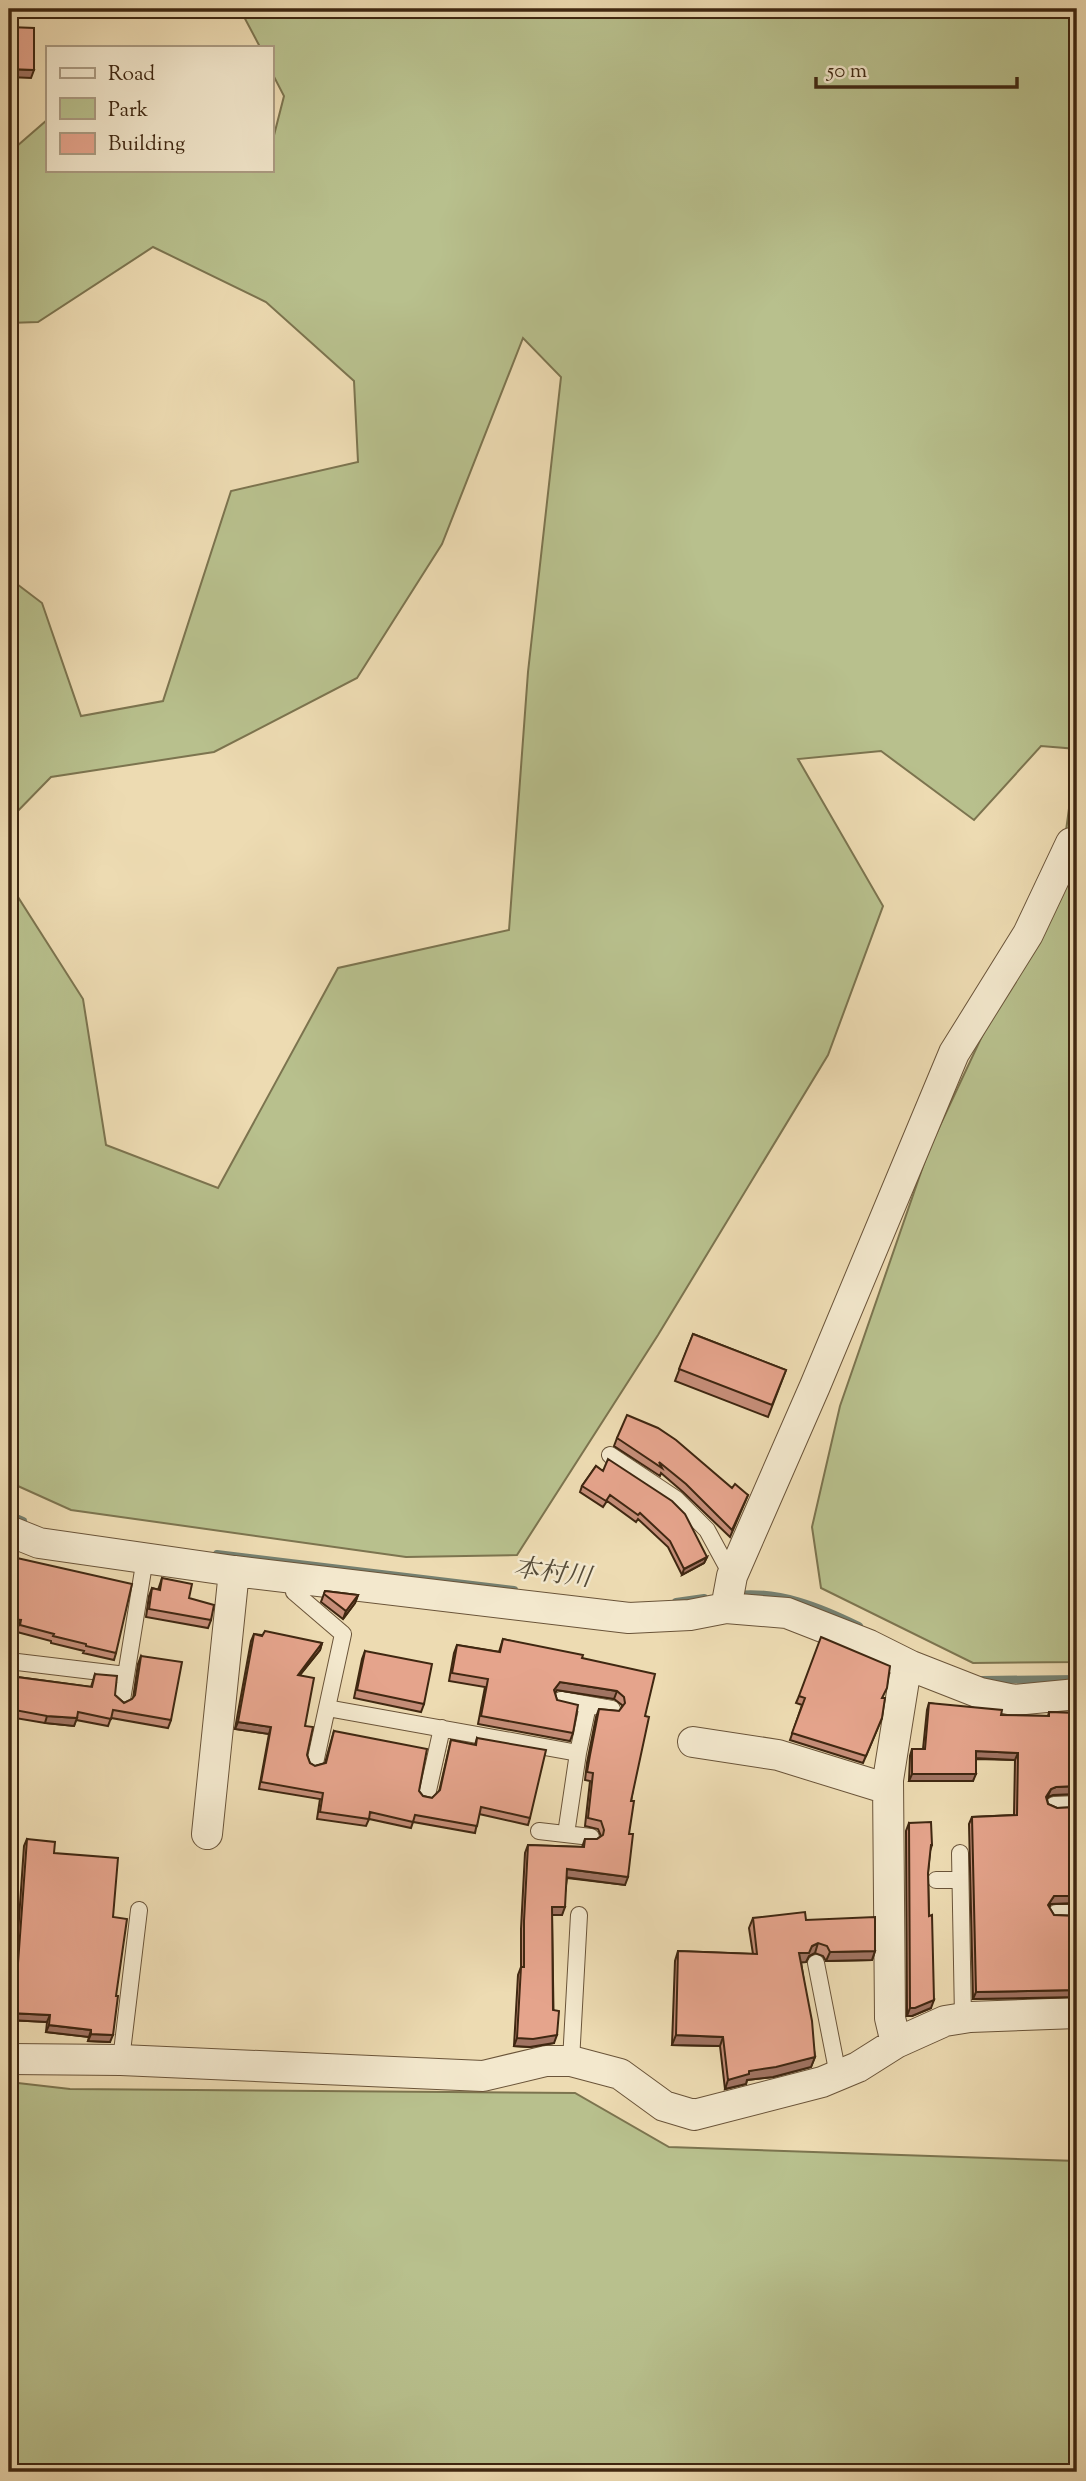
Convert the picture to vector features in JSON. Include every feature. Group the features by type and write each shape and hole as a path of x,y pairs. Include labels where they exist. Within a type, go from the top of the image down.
{"street":[{"path":"9,1531 38,1543 234,1571 629,1618 690,1615 729,1592 954,1053 1028,933 1071,843"},
{"path":"207,1835 234,1571"},
{"path":"729,1592 869,1645 911,1666 980,1693 1014,1700 1077,1694"},
{"path":"896,2043 890,2018 888,1789 904,1680 911,1666"},
{"path":"693,1742 778,1755 888,1789"},
{"path":"9,2059 121,2060 483,2076 546,2061 571,2061 620,2074 664,2106 694,2115 822,2082 858,2067 896,2043 945,2021 963,2018 1075,2017"}],"lane":[{"path":"610,1455 684,1507 707,1530 729,1592"},
{"path":"122,1700 145,1558"},
{"path":"296,1578 294,1592 343,1634 315,1763"},
{"path":"9,1661 126,1675"},
{"path":"561,1700 612,1709"},
{"path":"566,1834 588,1704"},
{"path":"327,1708 578,1753"},
{"path":"427,1795 442,1728"},
{"path":"1054,1805 1077,1804"},
{"path":"539,1831 591,1837"},
{"path":"960,1853 963,2018"},
{"path":"936,1880 960,1880"},
{"path":"121,2060 139,1910"},
{"path":"1056,1913 1077,1913"},
{"path":"571,2061 579,1915"},
{"path":"816,1963 838,2075"}],"green space":[{"path":"231,9 1077,9 1077,749 1041,746 974,820 881,751 798,759 883,906 828,1055 658,1335 517,1555 406,1557 71,1510 9,1482 9,883 83,999 106,1145 218,1188 338,968 509,930 528,672 561,377 523,338 442,544 357,678 214,752 51,777 9,820 9,578 42,603 81,716 163,701 231,491 358,462 354,381 266,302 153,247 38,322 9,323 9,153 46,121 46,172 273,172 273,139 284,96 273,75 273,46 259,46 242,13"},
{"path":"1077,749 1077,1662 973,1663 821,1588 812,1527 840,1406 929,1149 1061,868"},
{"path":"9,2082 70,2089 575,2093 669,2147 1077,2161 1077,2472 9,2472"}],"building":[{"path":"9,27 34,28 34,70 9,69"},
{"path":"693,1334 786,1370 772,1405 679,1369"},
{"path":"627,1415 658,1428 732,1488 735,1484 748,1495 732,1530 686,1484 659,1462 662,1468 617,1438"},
{"path":"608,1459 672,1501 685,1514 707,1557 684,1569 670,1541 640,1513 638,1515 610,1495 606,1501 582,1486 596,1466 603,1471"},
{"path":"9,1557 132,1584 116,1653 53,1636 54,1634 20,1625 21,1620 9,1619"},
{"path":"162,1578 192,1584 189,1598 214,1605 211,1620 149,1609 152,1588 160,1590"},
{"path":"325,1591 358,1595 346,1611 324,1594"},
{"path":"265,1631 322,1643 298,1675 314,1678 305,1726 313,1727 307,1755 310,1763 315,1766 326,1763 334,1731 427,1749 419,1791 423,1796 432,1798 440,1790 451,1740 476,1745 477,1738 546,1750 530,1818 481,1807 477,1826 415,1815 413,1822 370,1812 369,1819 320,1812 323,1793 261,1782 271,1727 238,1722 254,1634 262,1636"},
{"path":"821,1637 890,1666 887,1688 882,1698 885,1698 882,1718 866,1756 792,1733 805,1698 799,1696"},
{"path":"503,1639 583,1655 582,1658 655,1674 631,1801 634,1801 629,1834 633,1834 628,1877 567,1869 565,1907 552,1907 553,2010 559,2011 557,2035 533,2039 517,2038 521,1967 524,1967 528,1845 584,1847 585,1839 597,1839 603,1835 601,1821 588,1818 593,1773 587,1772 599,1709 619,1711 625,1703 624,1697 617,1691 560,1682 554,1690 557,1700 578,1705 573,1733 481,1716 488,1679 452,1673 457,1645 500,1652"},
{"path":"365,1651 432,1664 424,1704 357,1690"},
{"path":"141,1656 182,1662 171,1720 113,1710 111,1719 78,1712 77,1718 9,1709 9,1676 92,1687 95,1674 117,1676 115,1695 124,1703 135,1695"},
{"path":"929,1703 1002,1710 1001,1715 1049,1716 1049,1712 1077,1713 1077,1786 1056,1787 1051,1789 1046,1797 1048,1804 1057,1808 1077,1807 1077,1896 1054,1896 1048,1905 1054,1915 1077,1916 1077,1990 976,1992 972,1817 1017,1815 1018,1753 976,1751 976,1774 912,1774 912,1749 925,1749"},
{"path":"931,1822 932,1845 928,1873 934,2000 910,2008 909,1823"},
{"path":"27,1839 55,1842 54,1853 118,1858 113,1917 127,1919 113,2035 91,2034 91,2030 49,2025 50,2015 9,2013 9,1976 17,1977"},
{"path":"805,1912 806,1920 875,1917 875,1951 830,1952 827,1946 818,1943 812,1946 809,1953 799,1953 812,2021 815,2057 749,2071 749,2074 728,2080 723,2037 676,2035 678,1951 757,1954 753,1918"}],"waterway":[{"name":"本村川","path":"9,1515 23,1521"},
{"name":"本村川","path":"217,1554 514,1590"},
{"name":"本村川","path":"735,1595 783,1598 829,1612 859,1626"},
{"name":"本村川","path":"676,1602 704,1598"},
{"name":"本村川","path":"982,1680 1077,1679"}]}
